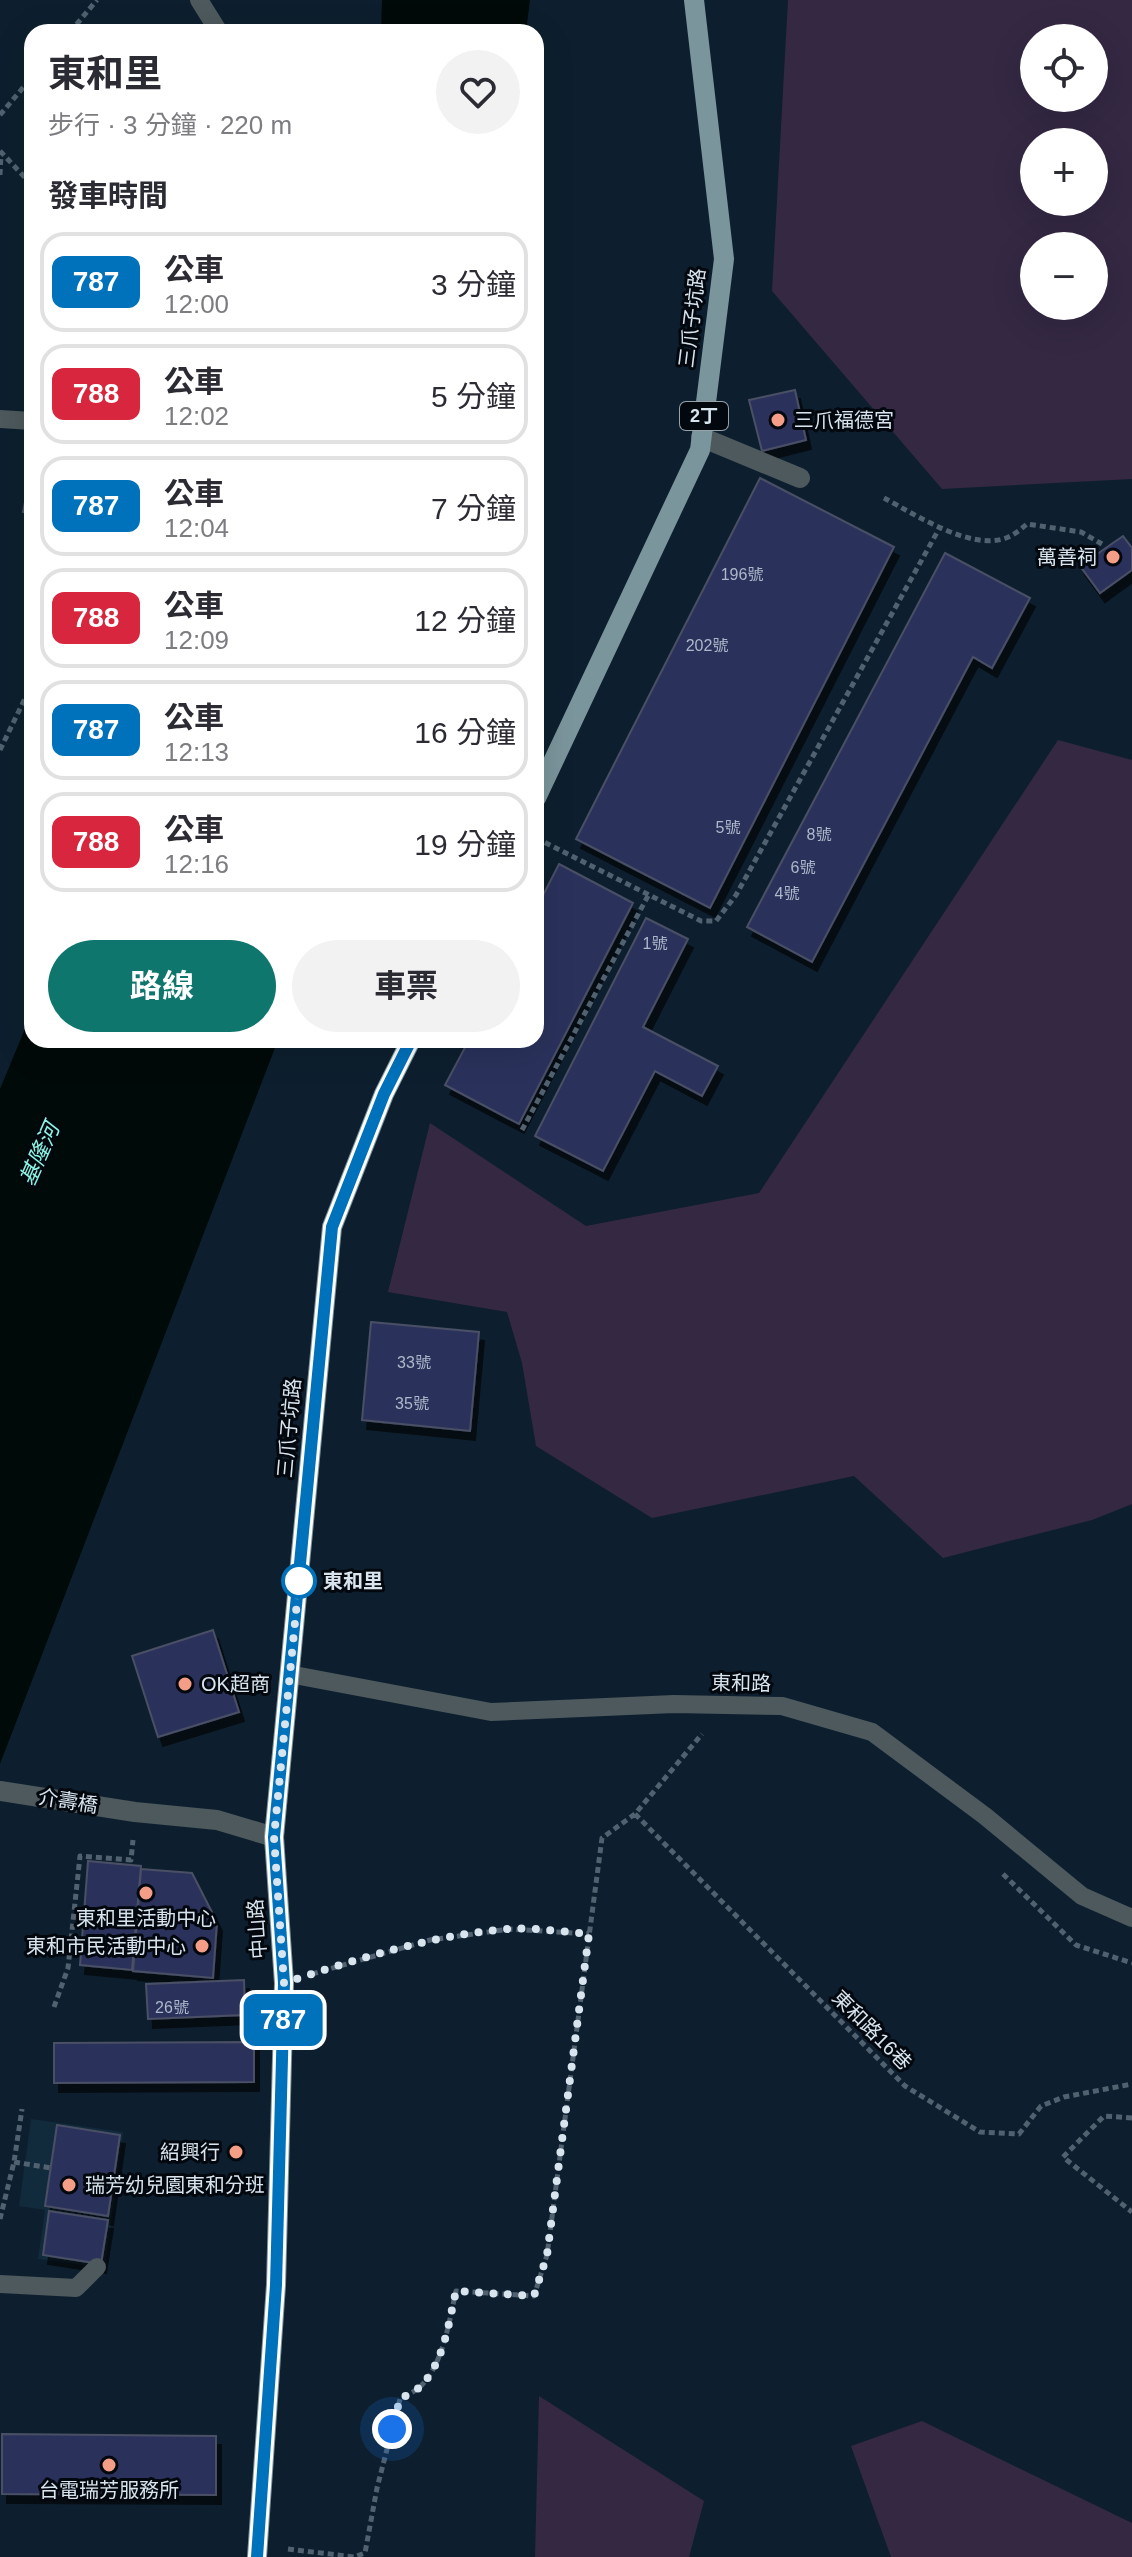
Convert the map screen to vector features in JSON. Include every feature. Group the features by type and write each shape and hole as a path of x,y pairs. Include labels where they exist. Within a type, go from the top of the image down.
{"main road":[{"name":"三爪子坑路","path":"544,781 700,450 724,259 694,0"},
{"name":"三爪子坑路","path":"274,1837 332,1227 384,1094 407,1048"},
{"name":"中山路","path":"257,2551 276,2285 284,1983 274,1837"}],"street":[{"path":"701,437 800,478"},
{"name":"介壽橋","path":"0,1791 135,1812"},
{"path":"135,1812 217,1820 274,1837"}],"lane":[{"path":"199,0 214,24"},
{"path":"0,419 24,420"},
{"name":"東和路","path":"289,1674 491,1712 674,1704 782,1706 872,1732 985,1816 1082,1896 1132,1918"},
{"path":"0,2284 76,2288 97,2267"}],"path":[{"path":"77,24 97,0"},
{"path":"0,115 24,86"},
{"path":"0,175 1,152"},
{"path":"1,152 24,176"},
{"path":"884,498 940,527 984,542 1007,538 1027,524 1081,532 1102,544"},
{"path":"544,842 701,921 716,921 736,895 940,527"},
{"path":"1,745 24,700"},
{"path":"522,1130 649,894"},
{"path":"257,2551 354,2557 365,2553 377,2488 400,2399 421,2386 435,2364 447,2332 456,2291 534,2296 547,2255 602,1838 635,1814 725,1705"},
{"path":"54,2007 68,1968 80,1856 131,1860 135,1812"},
{"name":"東和路16巷","path":"635,1814 905,2086 980,2132 1019,2134 1041,2106 1064,2097 1132,2084"},
{"path":"284,1983 340,1964 430,1940 510,1929 589,1934"},
{"path":"0,2219 14,2162 22,2109"},
{"path":"1132,2118 1104,2116 1063,2157 1132,2212"},
{"path":"14,2162 51,2168"}],"shaded area":[{"path":"788,0 1132,0 1132,479 942,489 772,291"},
{"path":"1058,740 1132,760 1132,1504 1092,1520 943,1558 854,1476 652,1518 536,1446 522,1363 507,1312 388,1292 430,1123 586,1226 759,1193"},
{"name":"瑞芳幼兒園東和分班","path":"31,2119 123,2132 105,2268 38,2259 45,2210 19,2206"},
{"path":"539,2396 704,2501 689,2557 535,2557"},
{"path":"922,2421 1132,2523 1132,2557 891,2557 851,2446"}],"water":[{"path":"382,0 530,0 527,24 381,24"},
{"name":"基隆河","path":"24,1031 24,1048 275,1048 0,1764 0,1089"}],"building":[{"name":"三爪福德宮","path":"795,390 806,440 762,451 749,400"},
{"path":"760,478 894,547 710,908 576,839"},
{"name":"萬善祠","path":"1123,536 1132,548 1132,570 1100,593 1080,566"},
{"path":"945,553 1030,598 992,668 973,657 812,962 747,927"},
{"path":"559,864 633,903 519,1124 445,1085 465,1048 544,1048 544,893"},
{"path":"646,918 688,939 643,1027 718,1066 702,1096 655,1071 603,1171 535,1136"},
{"path":"371,1322 479,1332 470,1431 362,1420"},
{"name":"OK超商","path":"213,1630 239,1712 158,1737 132,1656"},
{"path":"88,1861 141,1866 132,1970 80,1965"},
{"path":"141,1869 192,1873 217,1922 213,1978 133,1971"},
{"path":"244,1980 245,2015 148,2019 146,1984"},
{"path":"254,2042 254,2082 54,2083 54,2043"},
{"path":"57,2125 120,2135 108,2216 45,2206"},
{"path":"49,2211 108,2220 101,2264 43,2255"},
{"name":"台電瑞芳服務所","path":"2,2434 216,2436 216,2495 2,2494"}],"bus line":[{"name":"787","path":"257,2557 276,2285 284,1983 274,1837 332,1227 384,1094 407,1048"}],"place":[{"name":"三爪福德宮","path":"778,420"},
{"name":"萬善祠","path":"1113,557"},
{"name":"東和里","path":"299,1581"},
{"name":"OK超商","path":"185,1684"},
{"name":"東和里活動中心","path":"146,1893"},
{"name":"東和市民活動中心","path":"202,1946"},
{"name":"紹興行","path":"236,2152"},
{"name":"瑞芳幼兒園東和分班","path":"69,2185"},
{"name":"台電瑞芳服務所","path":"109,2465"}],"route":[{"path":"299,1581 274,1837 284,1983 340,1964 430,1940 510,1929 589,1934 547,2255 534,2296 456,2291 447,2332 435,2364 421,2386 400,2399 392,2429"}]}
